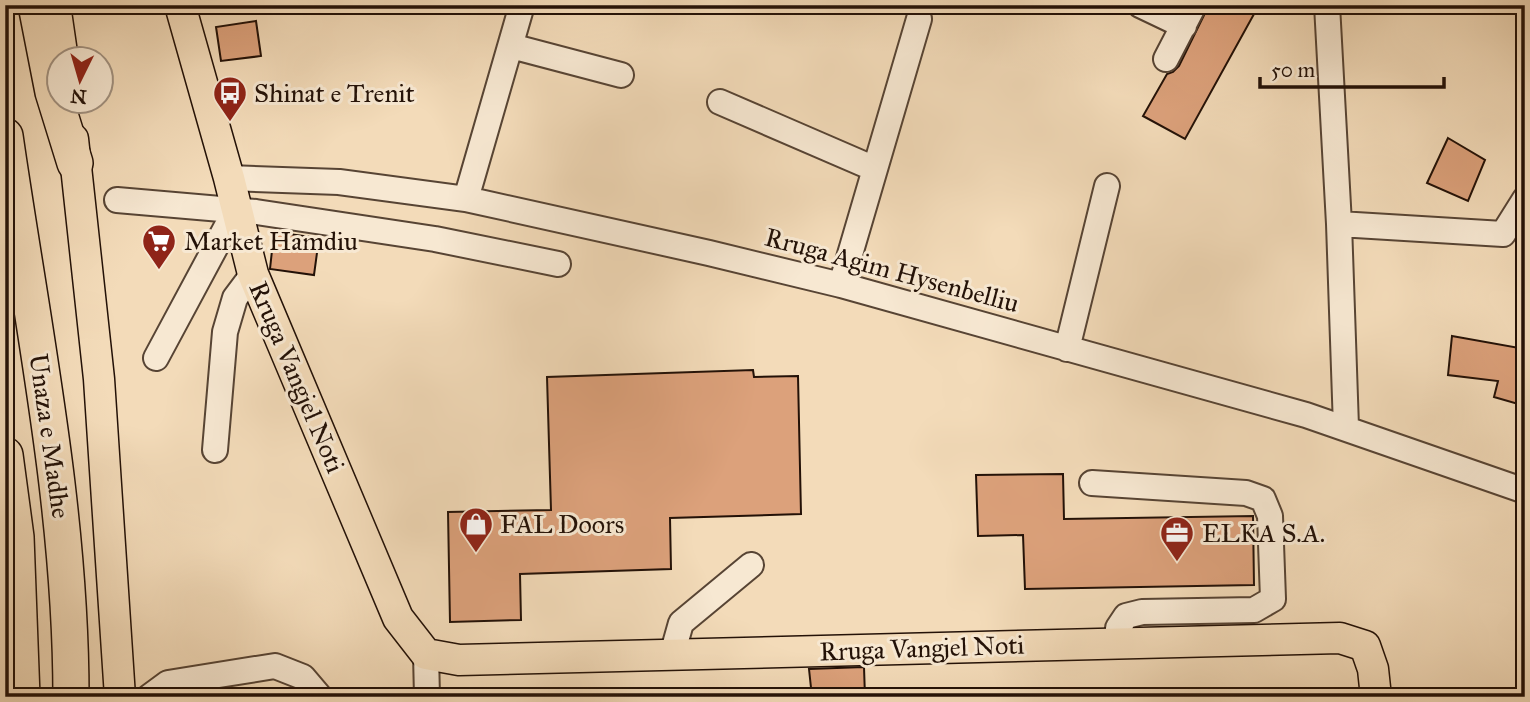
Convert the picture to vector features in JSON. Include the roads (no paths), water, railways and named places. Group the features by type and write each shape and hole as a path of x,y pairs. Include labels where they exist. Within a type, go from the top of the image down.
{"highway":[{"path":"36,5 53,92 75,163"},
{"name":"Unaza e Madhe","path":"5,136 61,505 71,697"},
{"name":"Unaza e Madhe","path":"5,455 16,537 22,697"}],"main road":[{"path":"55,5 61,46"},
{"name":"Rruga Vangjel Noti","path":"180,5 253,274 398,618 426,654 459,660 1340,638 1364,646 1373,669 1376,697"},
{"path":"70,116 99,379 120,697"}],"street":[{"path":"466,199 522,5"},
{"path":"1140,5 1189,15 1166,59"},
{"path":"1326,5 1339,224 1346,427"},
{"path":"841,285 919,19"},
{"path":"510,46 621,75"},
{"path":"720,102 875,169"},
{"name":"Rruga Agim Hysenbelliu","path":"229,178 339,182 466,199 841,285 1346,427 1525,491"},
{"path":"1067,349 1107,186"},
{"path":"1339,224 1503,234 1525,199"},
{"path":"117,200 236,209 435,239 558,264"},
{"path":"156,358 236,209"},
{"path":"215,450 225,332 235,298 253,274"},
{"path":"1092,483 1247,493 1263,499 1269,516 1273,599 1254,610 1142,612 1126,616 1118,628 1120,644"},
{"path":"671,655 681,622 751,565"},
{"path":"426,654 427,697"},
{"path":"149,697 168,683 275,666 303,677 320,697"}],"place":[{"name":"Shinat e Trenit","path":"230,123"},
{"name":"Market Hamdiu","path":"159,271"},
{"name":"FAL Doors","path":"476,554"},
{"name":"ELKA S.A.","path":"1177,563"}]}
